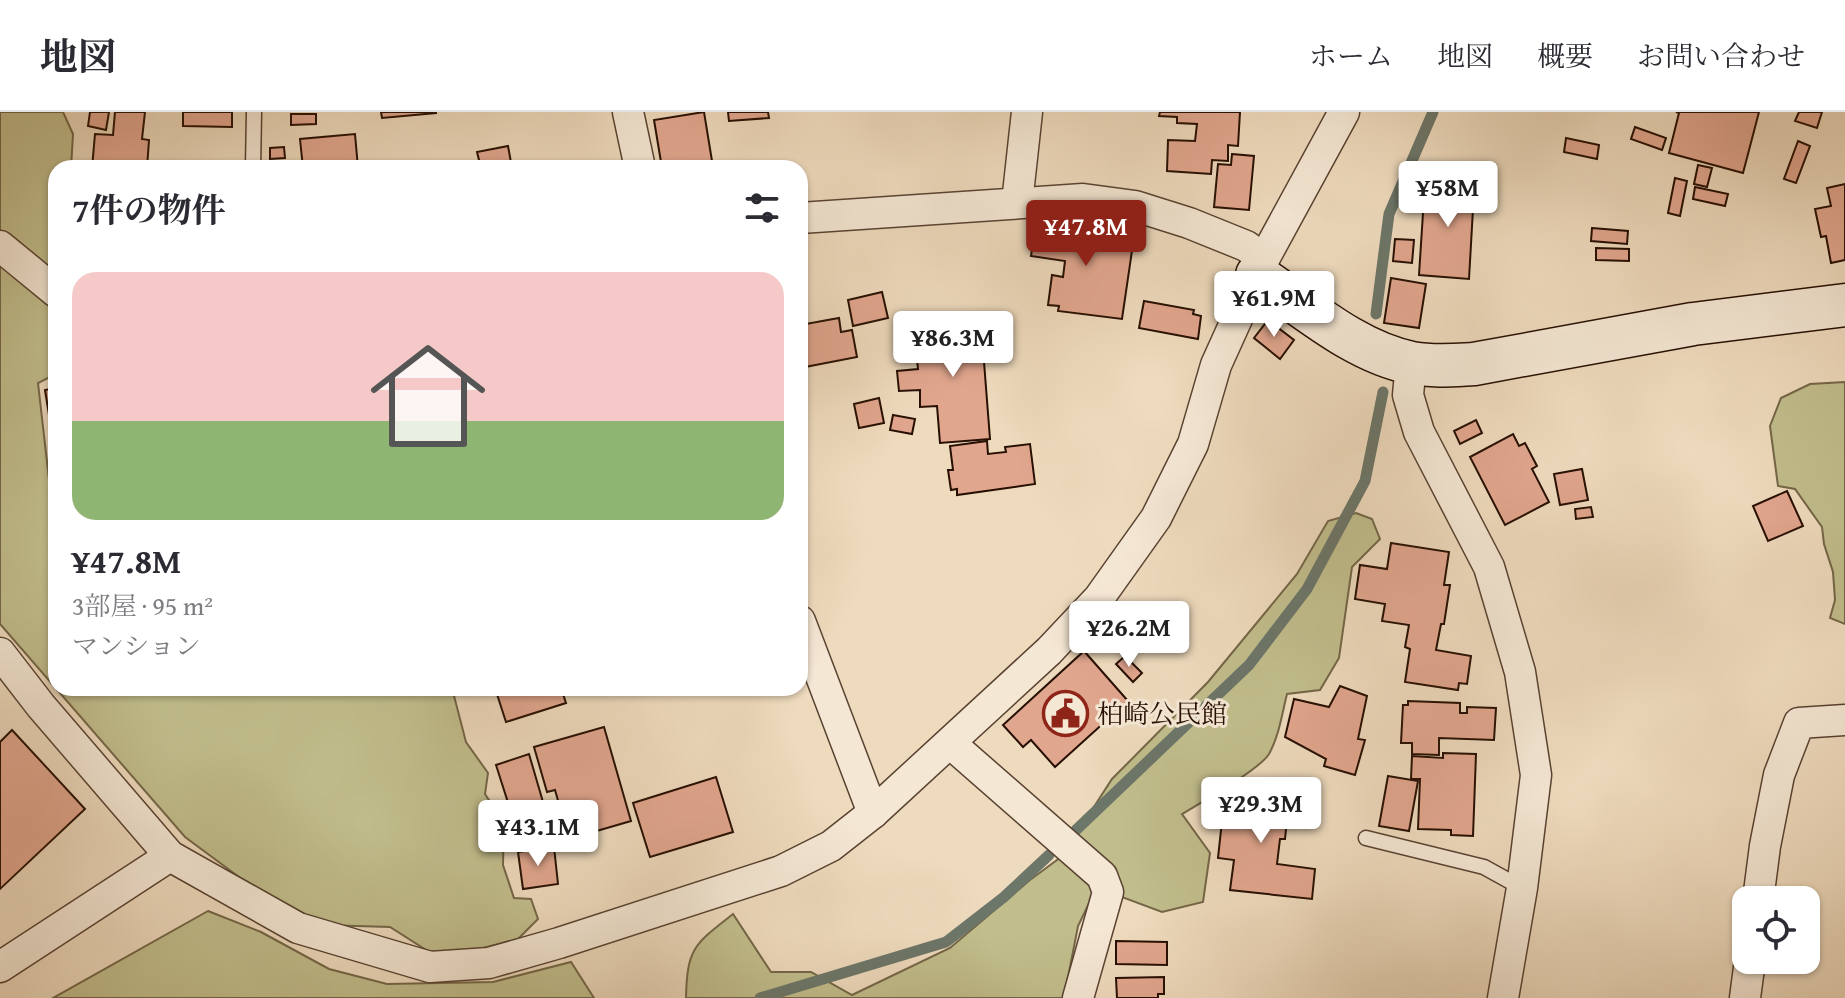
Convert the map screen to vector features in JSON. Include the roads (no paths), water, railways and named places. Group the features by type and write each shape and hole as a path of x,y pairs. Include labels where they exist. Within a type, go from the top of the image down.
{"street":[{"path":"628,112 638,160"},
{"path":"1017,203 1027,112"},
{"path":"0,653 41,706 170,856 298,928 430,967 489,963 781,871 831,846 873,813 1049,651 1099,598 1156,518 1193,444 1216,365 1261,267 1344,112"},
{"path":"808,217 1083,199 1135,206 1246,246 1261,267 1365,347 1411,363 1438,366 1474,364 1693,324 1845,305"},
{"path":"0,246 48,285"},
{"path":"1411,363 1408,395 1419,432 1489,567 1520,672 1536,775 1522,888 1503,998"},
{"path":"808,642 873,813"},
{"path":"1760,886 1779,775 1799,723 1845,720"},
{"path":"950,743 1102,876 1108,892 1078,998"},
{"path":"0,967 170,856"},
{"path":"1745,998 1748,974"}],"lane":[{"path":"253,160 254,112"},
{"path":"1366,838 1484,867 1522,888"}],"waterway":[{"path":"1376,314 1389,214 1433,112"},
{"path":"1076,830 1249,665 1307,589 1365,481 1383,392"},
{"path":"760,998 946,942 1004,897 1049,855"}],"place":[{"name":"柏崎公民館","path":"1066,713"}]}
